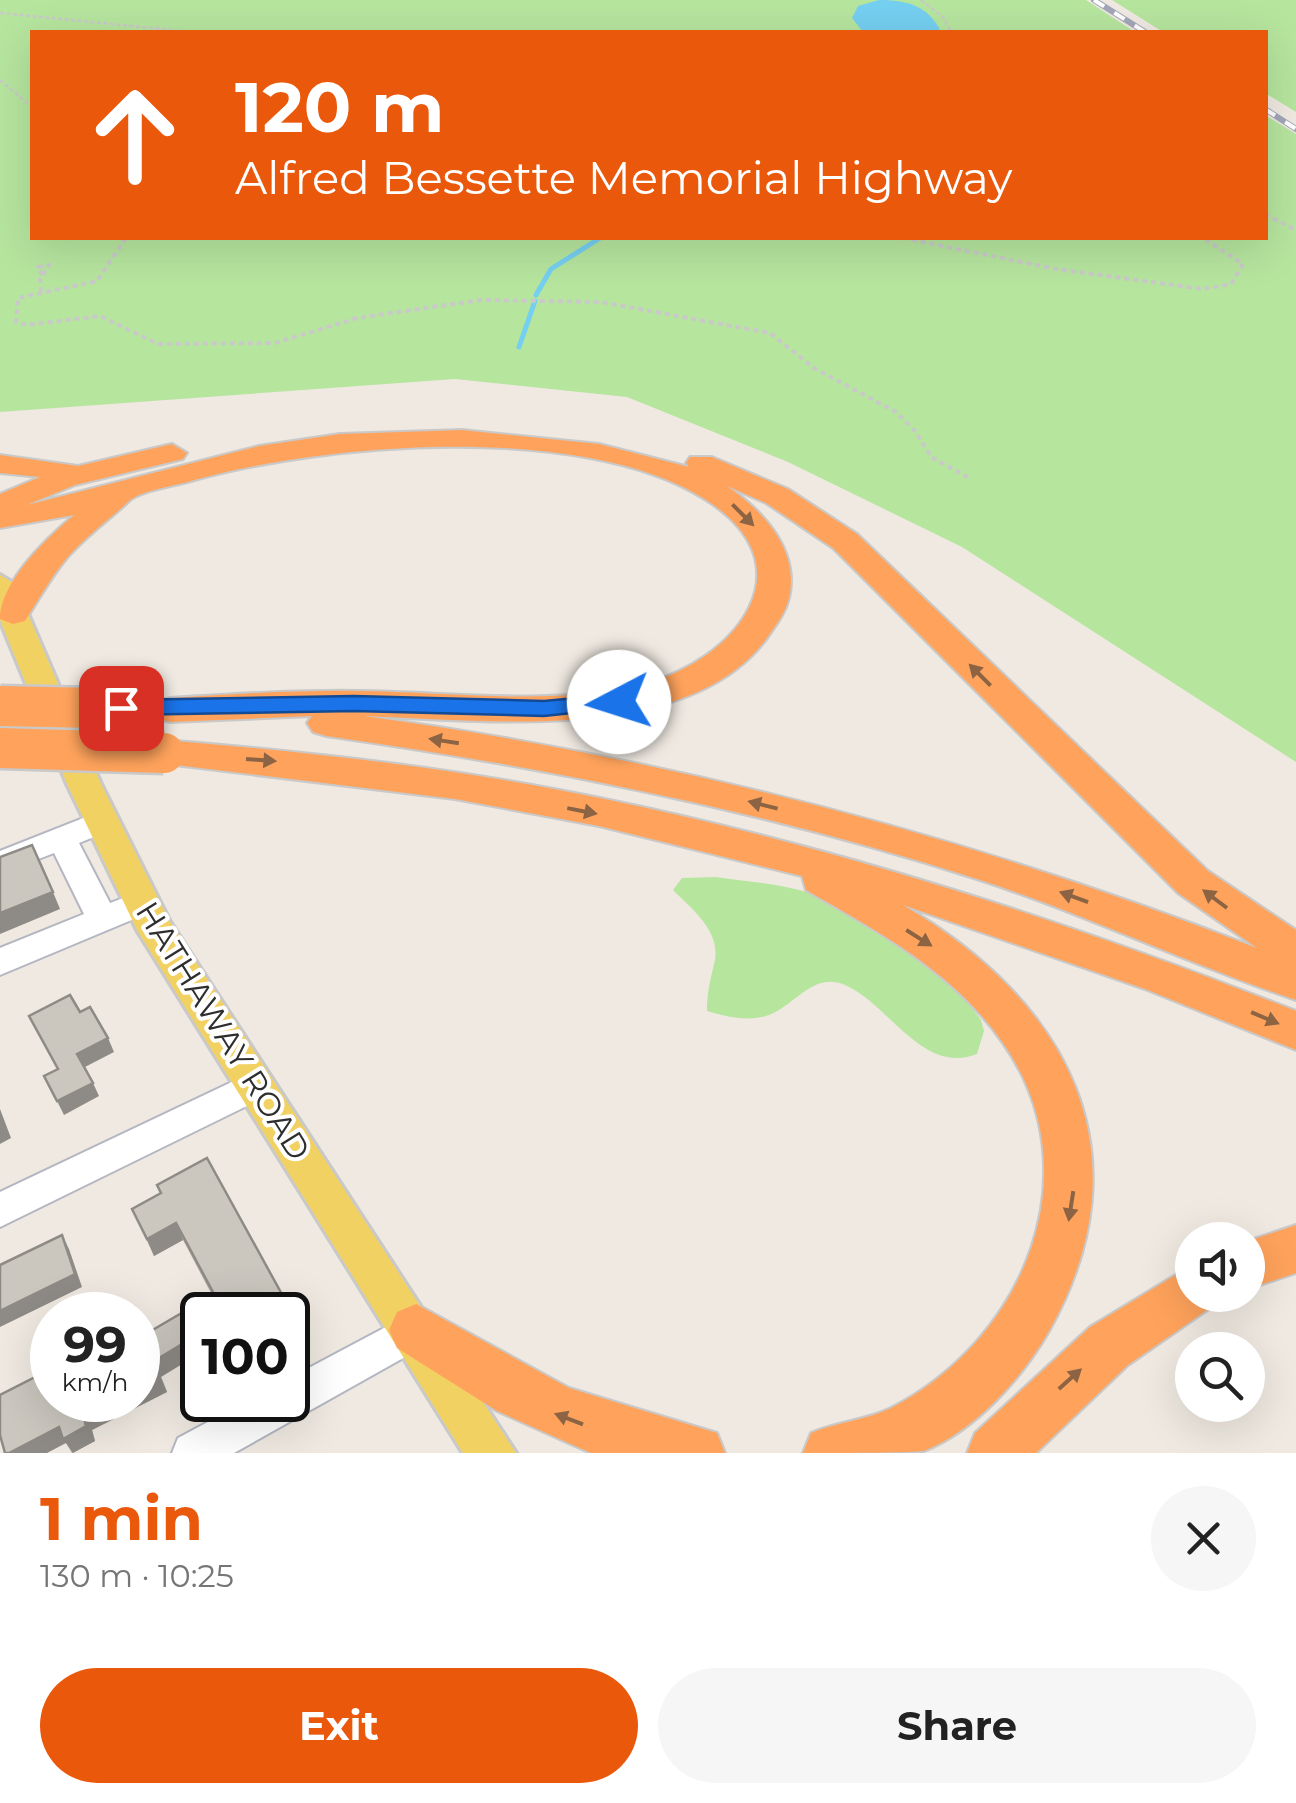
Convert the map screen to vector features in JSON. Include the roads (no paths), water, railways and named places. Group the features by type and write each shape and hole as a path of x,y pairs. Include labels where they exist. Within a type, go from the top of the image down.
{"highway":[{"path":"0,505 41,486 89,472 289,432 422,423 510,425 588,434 660,450 718,470 777,496 845,541 1193,882 1296,953"},
{"path":"0,518 225,462 317,446 425,440 544,446 650,467 713,491 743,512 758,530 773,566 772,603 754,635 716,668 654,695 544,708 354,703 157,709 0,706"},
{"path":"0,464 89,472"},
{"path":"6,599 33,577 61,542 100,510 140,486"},
{"path":"157,709 317,722 466,744 788,811 1048,887 1296,982"},
{"path":"0,748 278,761 413,779 776,852 1040,932 1296,1032"},
{"path":"776,852 933,947 989,992 1041,1062 1065,1120 1072,1150 1074,1188 1067,1228 1037,1306 978,1380 940,1410 881,1445 831,1453"},
{"path":"1265,1259 1296,1248"},
{"path":"997,1451 1109,1346 1175,1301"},
{"path":"416,1330 544,1409 598,1430 697,1453"}],"main road":[{"name":"HATHAWAY ROAD","path":"6,599 101,822 142,904 491,1453"}],"street":[{"path":"0,863 101,822"},
{"path":"62,838 103,920"},
{"path":"0,962 142,904"},
{"path":"0,1210 255,1086"},
{"path":"193,1453 416,1330"}],"water":[{"path":"879,0 899,1 923,10 940,30 861,30 852,18 858,6"}],"waterway":[{"path":"536,295 551,269 597,240"},
{"path":"519,347 535,301"}],"railway":[{"path":"1094,0 1142,30"},
{"path":"1268,111 1296,129"}]}
